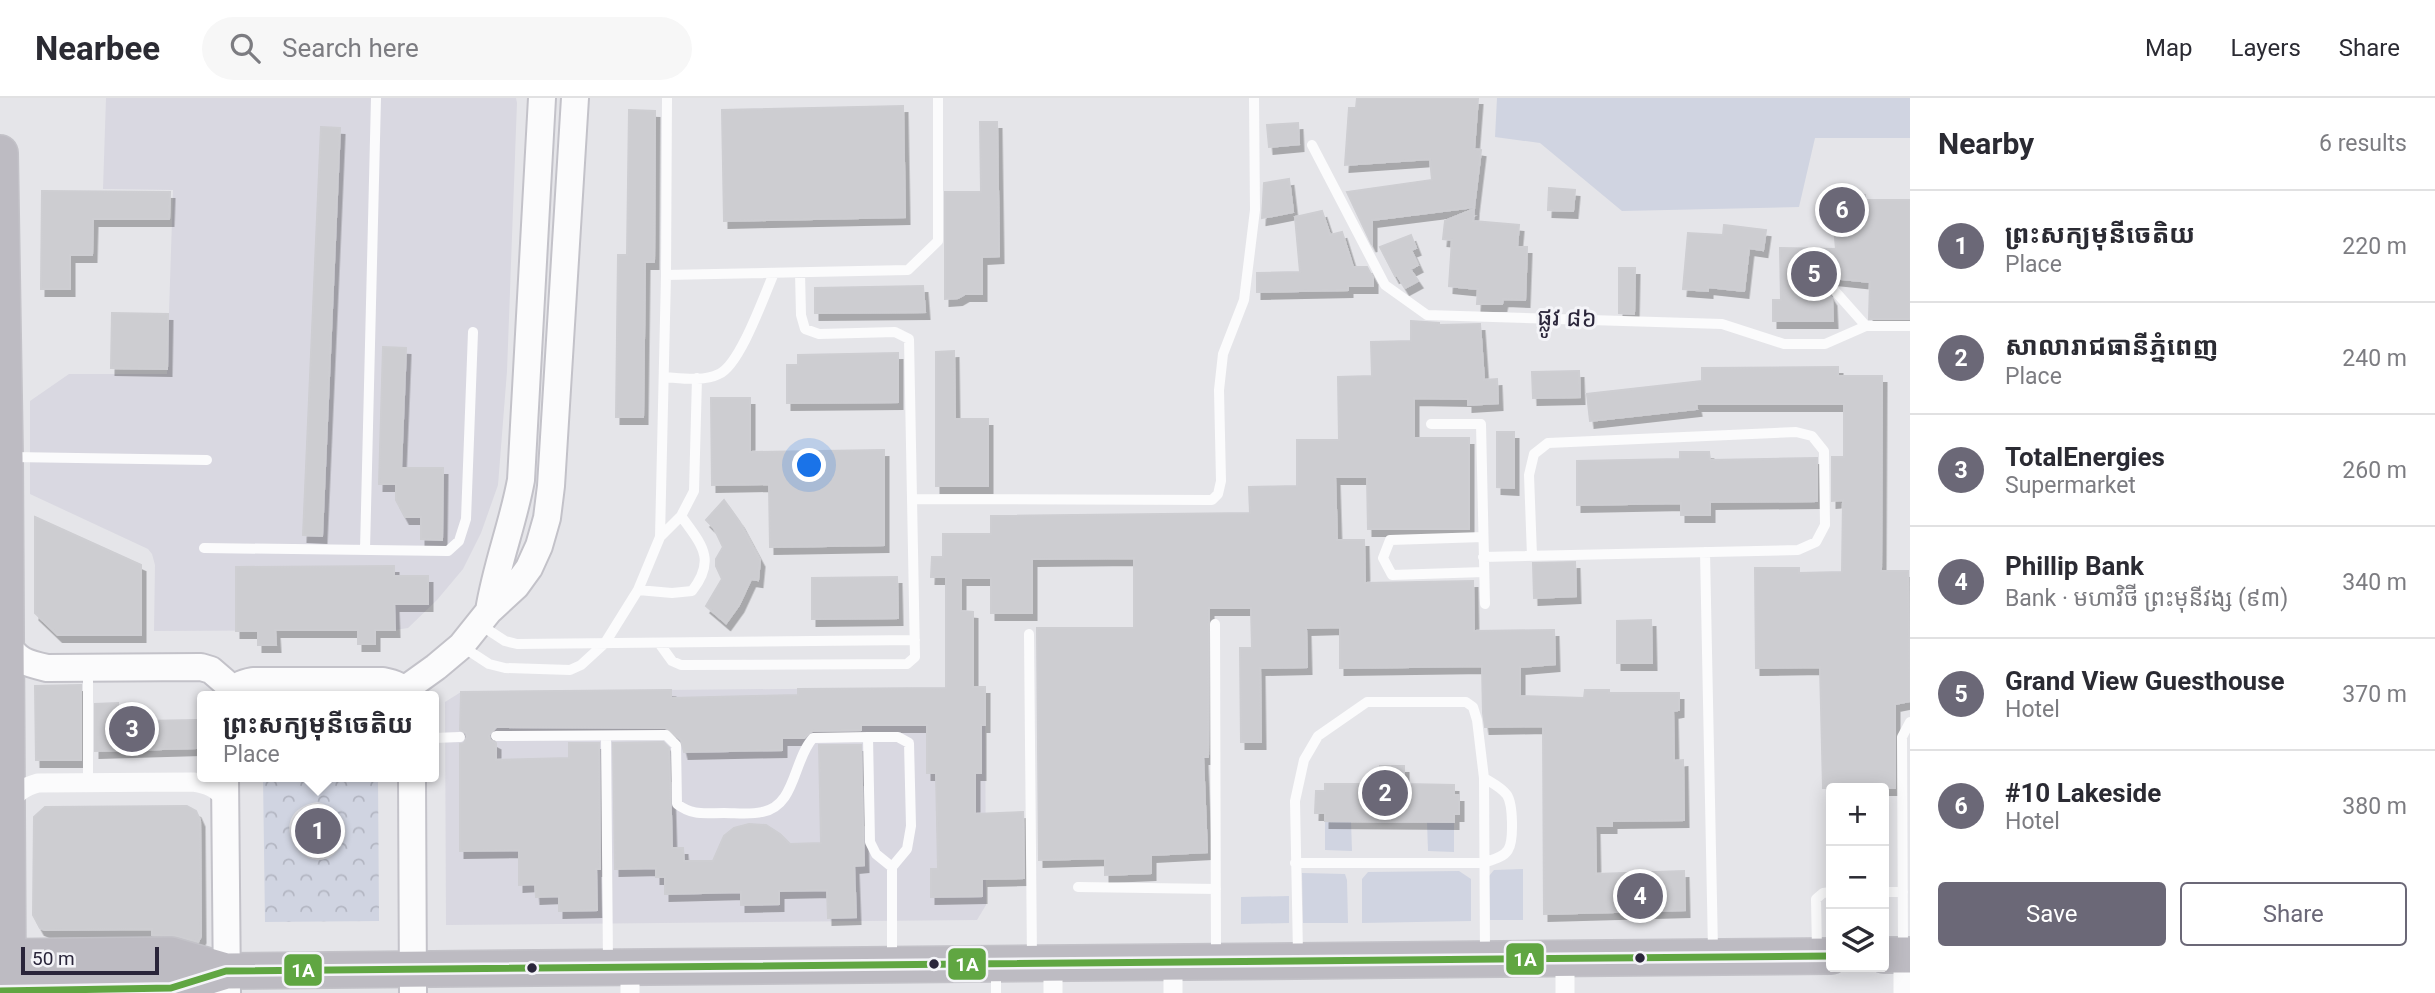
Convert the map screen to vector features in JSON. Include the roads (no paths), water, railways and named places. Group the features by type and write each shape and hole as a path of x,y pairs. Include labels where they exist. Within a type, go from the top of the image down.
{"highway":[{"path":"0,153 5,457 4,974 171,955 226,982 623,976 892,965 996,978 1046,973 1173,977 1216,961 1824,956"}],"street":[{"path":"483,617 516,507 521,480 542,98"},
{"path":"408,691 461,646 483,617 516,586 529,568 547,518 575,98"},
{"path":"540,146 572,146"},
{"path":"5,642 16,658 47,668 201,667 211,670 229,691"},
{"path":"233,691 242,683 253,681 383,681 394,683 404,691"},
{"path":"6,810 15,794 38,783 193,782 206,783 217,789 225,788 226,982"},
{"path":"412,782 413,981"},
{"path":"1899,955 1903,993"},
{"path":"1565,958 1565,993"}],"lane":[{"path":"365,550 376,98"},
{"path":"461,646 489,664 505,668 570,670 581,665 605,643 638,590 660,537 667,98"},
{"path":"666,275 908,270 938,241 938,98"},
{"path":"912,499 1212,500 1218,494 1221,481 1219,390 1223,354 1244,300 1255,210 1254,98"},
{"name":"ផ្លូវ ៨៦","path":"1312,145 1385,285 1427,314 1722,324 1784,344 1825,344 1866,326 1910,326"},
{"path":"660,643 672,661 681,665 906,664 915,657 909,340 895,332 819,334 805,329 801,315 800,272"},
{"path":"664,377 697,378 719,374 734,362 774,273"},
{"path":"1834,289 1866,326"},
{"path":"204,548 448,551 459,541 467,519 473,332"},
{"path":"660,537 681,516 694,491 697,378"},
{"path":"1431,424 1481,424 1485,604"},
{"path":"1483,557 1532,556 1798,550 1816,542 1825,525 1824,451 1812,436 1796,432 1548,443 1534,454 1529,475 1532,556"},
{"path":"5,457 207,460"},
{"path":"638,590 672,593 692,591 700,580 706,564 703,546 681,516"},
{"path":"1483,537 1390,540 1382,558 1392,575 1484,572"},
{"path":"1705,552 1713,957"},
{"path":"483,617 505,641 517,644 915,640"},
{"path":"1215,624 1216,961"},
{"path":"1029,634 1046,973"},
{"path":"88,668 88,783"},
{"path":"1298,961 1295,801 1304,760 1318,736 1367,702 1466,702 1473,707 1484,778 1485,959"},
{"path":"1899,955 1903,892 1902,737 1910,722"},
{"path":"496,736 666,735 676,745 677,804 688,813 762,812 776,807 785,799 806,746 813,738 898,737 909,743 911,826 906,849 892,867 892,965"},
{"path":"606,736 623,976"},
{"path":"439,737 460,737"},
{"path":"868,737 870,842 876,853 892,867"},
{"path":"1295,863 1483,863 1500,857 1508,850 1512,837 1509,797 1484,778"},
{"path":"1078,887 1216,888"},
{"path":"1824,956 1816,899 1822,892 1826,892"},
{"path":"1889,892 1903,892"}],"place":[{"name":"#10 Lakeside","path":"1842,210"},
{"name":"Grand View Guesthouse","path":"1814,274"},
{"name":"TotalEnergies","path":"132,729"},
{"name":"សាលារាជធានីភ្នំពេញ","path":"1385,793"},
{"name":"ព្រះសក្យមុនីចេតិយ","path":"318,831"},
{"name":"Phillip Bank","path":"1640,896"}]}
